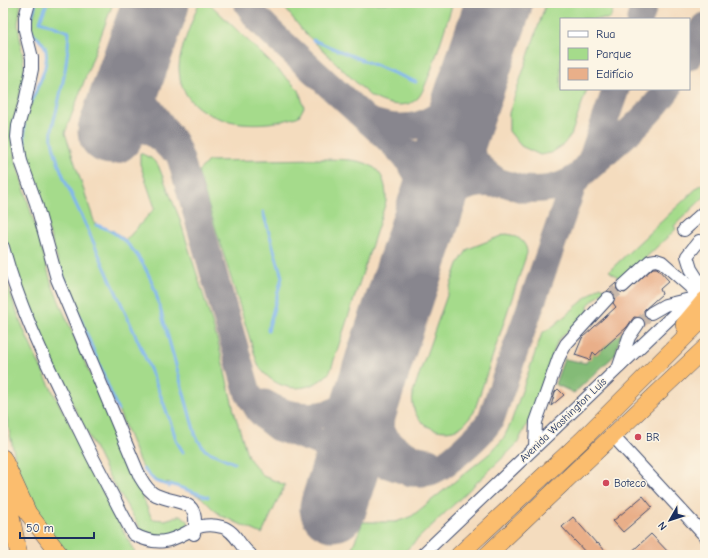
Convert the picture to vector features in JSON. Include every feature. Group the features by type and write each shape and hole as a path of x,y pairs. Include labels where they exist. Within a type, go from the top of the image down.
{"highway":[{"path":"670,351 676,335 700,293"},
{"path":"459,555 582,440 705,317"},
{"path":"488,555 705,348"},
{"path":"3,458 28,513 60,555"},
{"path":"3,478 19,555"}],"street":[{"path":"29,3 25,17 25,30 32,58 32,69 18,126 17,137 21,161 36,203 57,279 140,477 149,490 156,495 187,503 192,508 195,513 194,534"},
{"path":"700,293 688,259 689,253 702,238 686,229 705,211"},
{"path":"3,247 8,267 35,340 92,459 133,534 142,545 157,553"},
{"path":"623,286 650,261 656,260 662,262 700,293"},
{"path":"651,313 665,305 700,293"},
{"name":"Avenida Washington Luís","path":"422,555 535,446 700,293"},
{"path":"535,446 536,422 559,357 566,344 608,298"},
{"path":"619,367 629,337 638,324"},
{"path":"613,436 705,536"},
{"path":"176,550 186,544 194,534 209,526 224,527 230,531 250,554"}],"green space":[{"path":"3,3 21,3 18,24 25,72 14,119 12,136 16,160 52,285 152,519 165,520 181,515 189,522 184,532 175,540 145,536 107,473 42,342 12,263 3,230"},
{"path":"37,3 113,3 65,133 95,224 112,230 126,240 155,208 140,164 140,153 151,158 158,165 179,217 218,342 234,411 248,457 263,476 285,485 262,534 222,516 201,497 167,482 166,484 157,481 145,471 140,463 61,271 29,168 24,128 27,113 40,85 47,56 44,44 31,28"},
{"path":"199,3 209,3 299,90 304,107 299,116 282,121 243,123 224,120 206,113 192,102 182,87 179,67 184,44"},
{"path":"281,3 453,3 432,68 422,92 413,102 400,105 380,101 369,95 303,31"},
{"path":"546,3 615,3 610,18 560,18 560,90 587,90 571,135 562,146 551,153 540,155 521,146 509,131 509,113"},
{"path":"321,159 357,161 375,168 381,176 385,187 386,202 330,372 321,380 312,385 292,388 273,381 258,365 198,172 208,161"},
{"path":"705,183 705,196 674,226 676,229 622,280 609,271 698,187"},
{"path":"506,234 521,240 527,249 527,253 474,412 462,426 455,429 447,431 432,428 419,419 415,412 413,392 458,264 468,249"},
{"path":"3,267 18,315 38,362 85,453 86,469 95,477 136,555 69,555 56,543 34,511 22,485 3,402"},
{"path":"600,286 606,289 588,305 588,313 558,340 529,420 517,444 401,555 349,555 363,522 396,522 412,516 490,453 503,439 510,425 542,333 552,327"},
{"path":"622,331 615,355 574,393 555,384 564,359 586,363 593,352 596,355"}],"building":[{"path":"653,268 657,268 669,281 660,289 662,294 644,310 644,316 650,320 645,325 642,318 634,317 627,327 596,355 593,352 590,360 575,355 582,338 616,307 613,303 615,295 613,292 607,291 616,283 617,291 625,293"},
{"path":"558,389 564,395 551,406 555,392"},
{"path":"643,496 652,507 623,532 613,521"},
{"path":"573,517 609,555 588,555 562,527"},
{"path":"651,534 671,555 628,555"}],"waterway":[{"path":"30,22 36,3"},
{"path":"47,3 40,21 69,32 64,77 52,126 52,140 58,163 67,186 136,335 158,388 177,442 183,452"},
{"path":"31,30 45,47 46,61 45,68 31,102"},
{"path":"313,40 416,82"},
{"path":"24,125 25,149"},
{"path":"263,212 282,277 268,330"},
{"path":"96,225 107,229 125,242 133,250 146,269 155,290 196,437 205,450 234,463"},
{"path":"60,269 118,410"},
{"path":"143,469 155,481 167,485"},
{"path":"169,487 170,484 208,497"}],"taxiway":[{"path":"247,3 257,18 274,35 367,120"},
{"path":"640,18 645,3"},
{"path":"690,55 705,26"},
{"path":"139,54 137,77 142,98 174,142 181,160 248,393 259,411 278,428 411,473 430,472 445,464 472,441 491,419 573,185 591,160 616,90"},
{"path":"420,238 424,217 424,199 421,184 406,158 395,145 367,120 398,127 424,123 447,109 471,88"},
{"path":"400,150 522,189 538,189 559,186 570,181 586,170 639,122 667,90"},
{"path":"466,103 465,126 468,146 477,164 496,180"},
{"path":"115,118 151,132 169,147"},
{"path":"425,223 439,206 463,188 473,185 494,184"},
{"path":"265,403 276,409 300,415 313,416 338,410 349,404 359,395 367,384 378,363"},
{"path":"371,386 374,413 382,434 403,453 420,460 429,461"}],"runway":[{"path":"111,131 156,3"},
{"path":"333,508 378,363 499,3"}],"tunnel":[{"path":"608,298 623,286"},
{"path":"638,324 651,313"}],"place":[{"name":"BR","path":"638,437"},
{"name":"Boteco","path":"606,483"}]}
